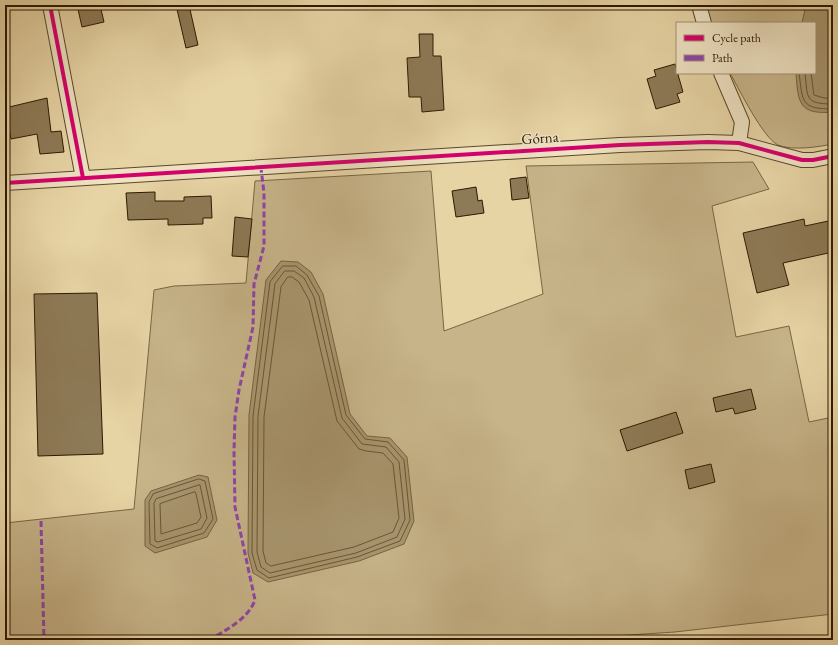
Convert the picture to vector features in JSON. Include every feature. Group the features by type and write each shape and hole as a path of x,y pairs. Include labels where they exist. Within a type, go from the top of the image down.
{"street":[{"path":"50,5 83,178"},
{"path":"699,5 704,22"},
{"path":"721,74 742,122 739,143"},
{"name":"Górna","path":"5,183 620,145 708,142 739,143 802,160 813,160 833,156"}],"shaded area":[{"path":"705,5 833,5 833,144 790,148 778,145 772,141 765,133 745,101 731,74 816,74 816,22 711,22"},
{"path":"753,162 769,189 712,206 736,337 789,326 809,422 833,417 833,614 675,632 552,640 5,640 5,523 134,509 154,290 174,286 246,283 255,181 431,171 444,331 543,294 526,166"}],"water":[{"path":"806,5 833,5 833,112 813,111 802,105 798,92 796,74 816,74 816,22 802,22"},
{"path":"281,261 298,262 311,272 323,294 350,414 367,436 390,438 407,457 414,521 404,544 359,561 268,582 253,573 248,553 249,415 266,280"},
{"path":"199,475 208,477 217,520 207,537 155,553 145,546 145,500 151,491"}],"building":[{"path":"77,5 100,5 104,22 82,27"},
{"path":"176,5 189,5 198,45 186,48"},
{"path":"419,34 433,34 433,56 441,56 444,110 422,112 421,97 409,97 407,58 420,57"},
{"path":"675,64 676,74 678,74 683,92 677,94 680,102 656,109 647,79 656,76 654,70"},
{"path":"47,98 51,132 61,131 64,152 40,154 37,134 11,139 5,108"},
{"path":"526,177 529,198 512,200 510,179"},
{"path":"476,187 478,201 482,200 484,213 456,217 452,191"},
{"path":"155,192 155,201 184,201 184,197 211,196 212,218 203,218 203,224 168,225 168,219 128,220 126,193"},
{"path":"235,217 252,219 248,257 232,256"},
{"path":"804,219 805,226 833,220 833,252 783,263 789,285 757,293 743,233"},
{"path":"97,293 103,454 38,456 34,294"},
{"path":"751,389 756,409 735,414 733,408 716,412 713,398"},
{"path":"676,412 683,433 627,451 620,430"},
{"path":"711,464 715,482 689,489 685,470"}],"marked path":[{"path":"209,640 242,618 252,607 255,600 235,507 234,452 235,417 239,390 253,327 254,284 264,246 264,193 261,168"},
{"path":"41,521 44,640"}],"cycle path":[{"path":"50,5 83,178"},
{"path":"5,183 620,145 708,142 739,143 802,160 813,160 833,156"}]}
